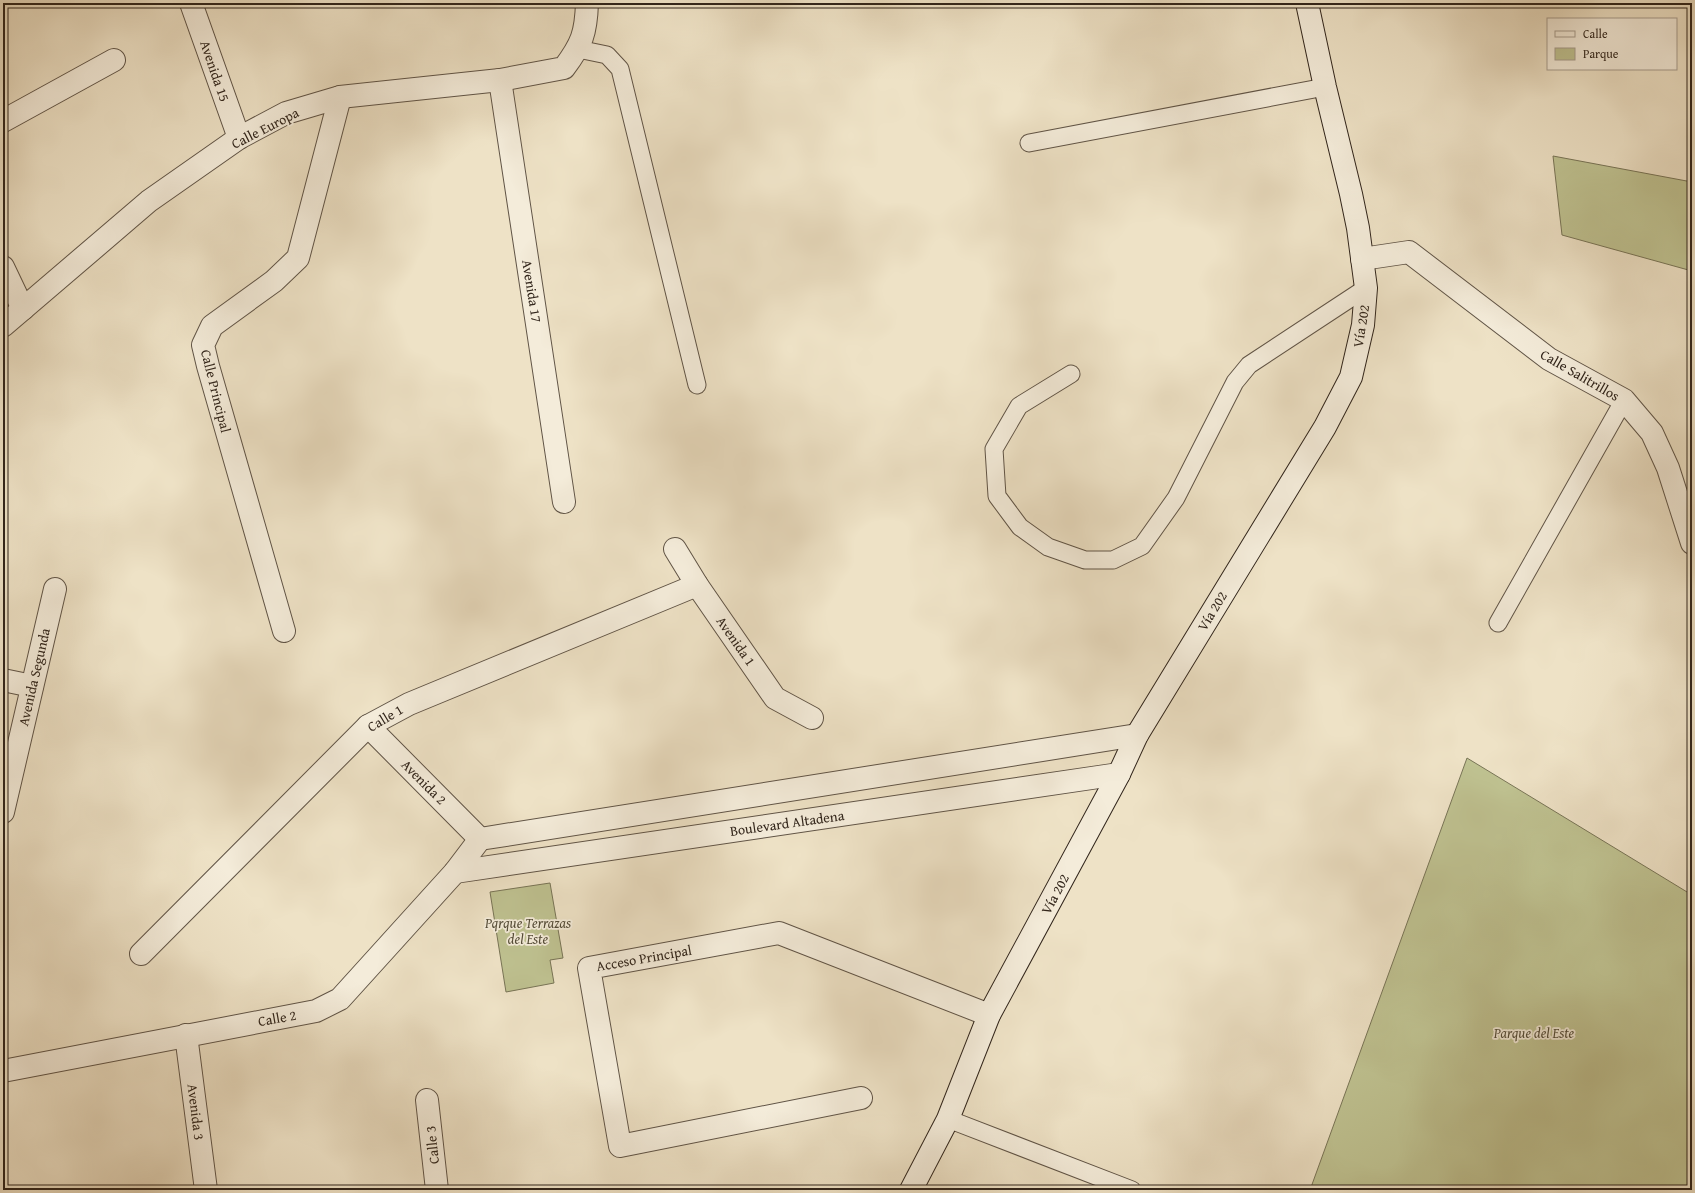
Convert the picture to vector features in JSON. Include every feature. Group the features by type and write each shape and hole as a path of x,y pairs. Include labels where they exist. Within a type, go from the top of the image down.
{"street":[{"name":"Avenida 15","path":"191,3 239,138"},
{"name":"Calle Europa","path":"3,326 149,201 239,138 286,114 340,97 500,80 564,68 578,48 586,24 587,3"},
{"name":"Vía 202","path":"911,1190 948,1119 989,1015 1119,774 1137,734 1325,427 1350,377 1363,325 1366,288 1358,228 1351,194 1325,87 1307,3"},
{"path":"3,121 114,60"},
{"name":"Avenida 17","path":"500,80 564,502"},
{"name":"Calle Principal","path":"284,631 203,345 212,326 274,281 298,258 340,97"},
{"name":"Calle Salitrillos","path":"1362,260 1409,252 1549,359 1624,400 1652,432 1668,468 1692,543"},
{"path":"3,267 23,309"},
{"name":"Avenida 1","path":"675,549 697,585 775,698 812,718"},
{"name":"Calle 1","path":"141,954 368,726 409,704 697,585"},
{"name":"Avenida Segunda","path":"3,812 55,589"},
{"path":"3,680 32,686"},
{"name":"Avenida 2","path":"368,726 480,839"},
{"path":"480,839 1137,734"},
{"path":"935,766 941,800"},
{"name":"Boulevard Altadena","path":"455,872 1119,774"},
{"path":"711,802 716,834"},
{"name":"Calle 2","path":"3,1071 316,1011 340,999 455,872 480,839"},
{"name":"Acceso Principal","path":"861,1098 620,1146 589,968 779,934 989,1015"},
{"name":"Avenida 3","path":"186,1035 206,1190"},
{"name":"Calle 3","path":"428,1100 437,1190"}],"lane":[{"path":"578,48 607,55 620,69 697,385"},
{"path":"1029,143 1325,87"},
{"path":"1071,374 1019,406 994,449 997,496 1020,527 1048,547 1085,560 1112,560 1142,546 1176,498 1235,382 1250,365 1366,288"},
{"path":"1498,623 1624,400"},
{"path":"948,1119 1132,1190"}],"green space":[{"path":"1553,156 1692,182 1692,271 1562,235"},
{"name":"Parque del Este","path":"1467,758 1692,895 1692,1190 1310,1190"},
{"name":"Pqrque Terrazas del Este","path":"550,883 563,958 550,960 554,983 506,992 490,892"}]}
